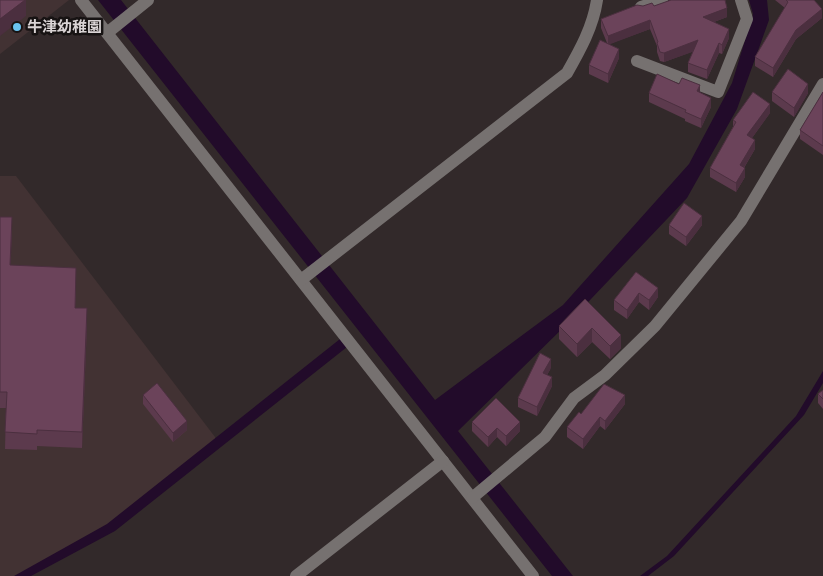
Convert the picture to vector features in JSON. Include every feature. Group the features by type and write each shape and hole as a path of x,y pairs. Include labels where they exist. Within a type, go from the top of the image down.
{"street":[{"path":"81,0 533,576"},
{"path":"107,33 148,0"},
{"path":"301,280 567,73 584,43 596,9 597,0"},
{"path":"641,7 662,0"},
{"path":"637,61 718,92 747,19 741,0"},
{"path":"472,498 545,436 574,398 605,375 656,326 741,221 823,84"},
{"path":"296,576 443,462"}],"shaded area":[{"name":"牛津幼稚園","path":"0,0 69,0 0,54"},
{"path":"98,0 121,0 435,400 563,305 689,164 732,83 753,14 749,0 767,0 769,20 737,109 687,198 572,319 458,431 573,576 552,576"},
{"path":"0,176 16,176 215,437 216,443 108,527 23,576 0,576"},
{"path":"340,339 347,347 115,531 31,576 14,576 107,524"},
{"path":"823,371 823,383 804,415 674,556 648,576 640,576 667,556 796,416"}],"building":[{"path":"0,0 25,0 0,19"},
{"path":"671,0 725,0 727,8 703,17 729,29 722,45 719,43 707,70 688,63 698,40 664,53 660,52 650,20 608,36 601,19 637,5 643,6 652,3 654,6"},
{"path":"786,0 814,0 822,9 796,30 773,68 755,57 788,2"},
{"path":"600,40 619,49 608,74 589,65"},
{"path":"788,69 808,84 794,108 772,92"},
{"path":"657,74 679,84 682,78 700,85 697,91 711,98 701,119 649,93"},
{"path":"753,92 770,104 747,135 755,140 740,165 745,168 736,183 710,168 736,122 733,120"},
{"path":"823,92 823,146 800,130"},
{"path":"684,203 702,216 686,237 669,225"},
{"path":"0,217 12,217 10,265 76,268 75,308 87,308 82,432 37,430 37,434 5,432 7,392 0,392"},
{"path":"636,272 658,288 649,300 639,293 627,310 614,300"},
{"path":"585,299 621,335 610,346 592,328 577,344 559,326"},
{"path":"540,353 551,359 543,373 552,377 537,407 518,398"},
{"path":"157,383 187,421 173,433 143,395"},
{"path":"604,384 625,395 605,421 600,417 583,439 567,427 579,412 581,414"},
{"path":"823,390 823,399 818,394"},
{"path":"496,398 520,422 506,436 497,428 488,437 472,422"}],"place":[{"name":"牛津幼稚園","path":"17,27"}]}
